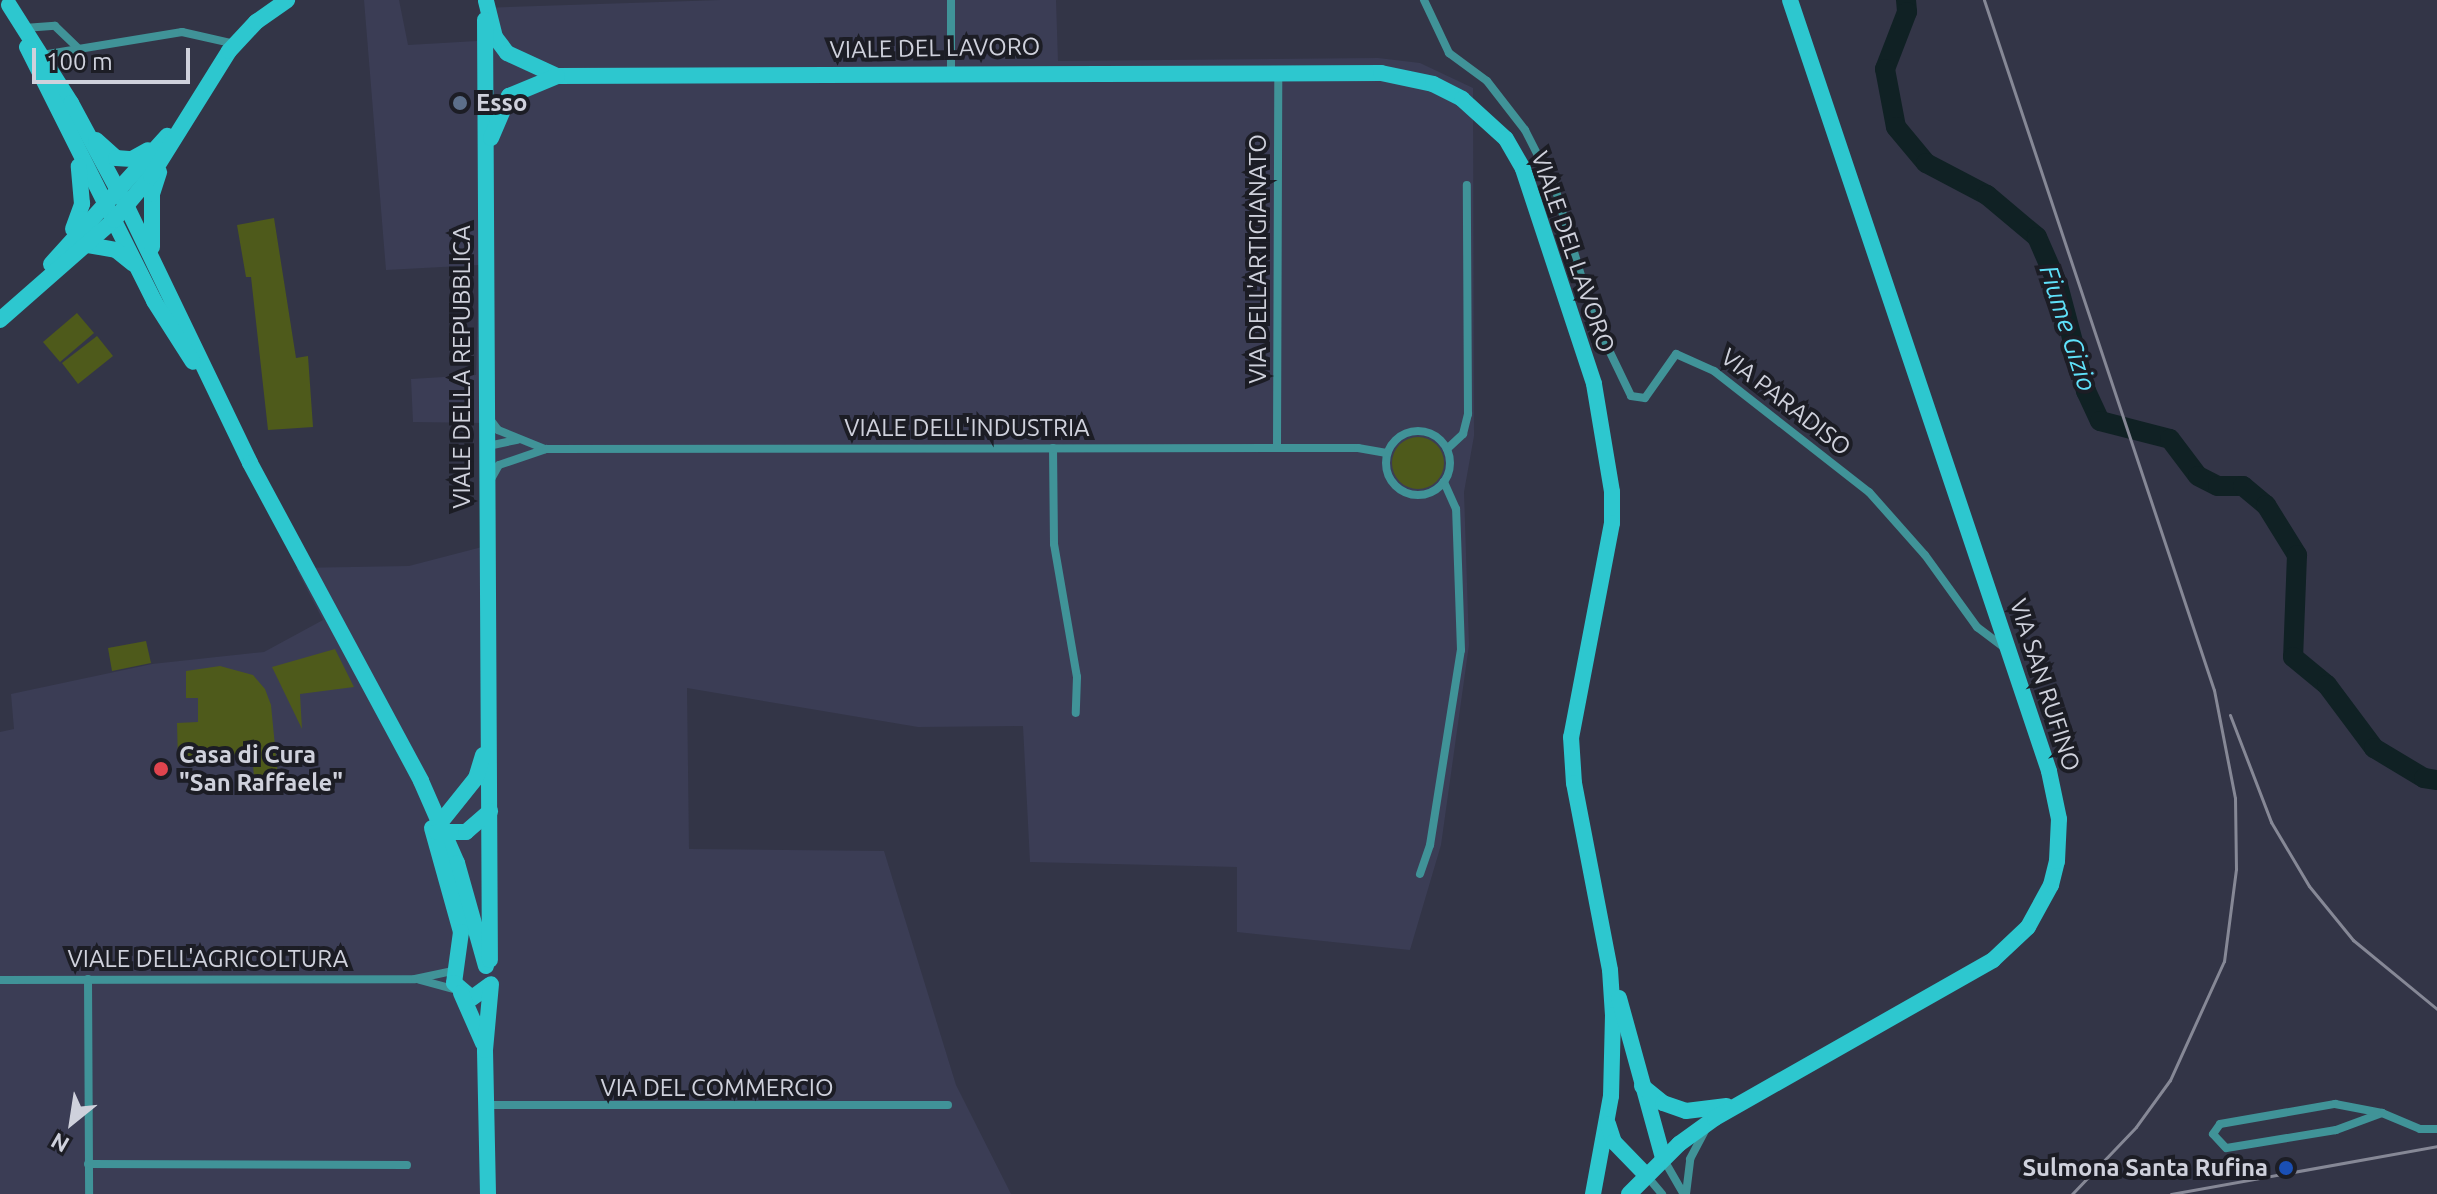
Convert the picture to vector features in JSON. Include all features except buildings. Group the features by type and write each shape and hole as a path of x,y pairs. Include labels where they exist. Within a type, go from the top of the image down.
{"street":[{"path":"36,284 88,245 114,220 235,44 287,0"},
{"path":"486,0 495,37 507,53 528,66 557,76"},
{"name":"VIALE DELLA REPUBBLICA","path":"486,0 486,734 490,811 489,974 485,1050 488,1194"},
{"path":"951,0 951,71"},
{"name":"VIA PARADISO","path":"1424,0 1449,53 1487,81 1525,130 1556,191 1594,319 1631,396 1645,398 1676,354 1714,371 1869,492 1925,555 1977,627 2008,650"},
{"name":"VIA SAN RUFINO","path":"1629,1194 1663,1158 1715,1118 1993,960 2028,927 2043,904 2057,861 2059,819 2049,771 1790,0"},
{"path":"8,2 74,145 137,267 218,401 421,781 489,974 478,997 459,992"},
{"path":"22,29 55,26 78,48"},
{"path":"22,29 99,145 116,158 132,159 163,148"},
{"path":"42,55 182,32 235,44"},
{"path":"485,77 507,66 528,66"},
{"name":"VIALE DEL LAVORO","path":"557,76 951,71 1381,73 1433,84 1462,99 1506,139 1523,169 1594,384 1609,461 1612,523 1578,685 1571,758 1610,970 1663,1158"},
{"name":"VIA DELL'ARTIGIANATO","path":"1277,448 1278,71"},
{"path":"486,154 497,115 509,96 557,76"},
{"path":"485,77 507,88 523,88"},
{"path":"71,103 153,257 218,401"},
{"path":"1506,139 1525,130"},
{"path":"65,247 82,204 74,145"},
{"path":"0,320 36,284 116,188 163,148"},
{"path":"153,257 152,194 163,148"},
{"path":"1447,449 1463,434 1468,414 1467,185"},
{"path":"88,245 116,250 137,267"},
{"name":"VIALE DELL'INDUSTRIA","path":"487,415 498,430 546,449"},
{"path":"1415,431 1430,434 1447,449 1450,462 1444,482 1425,495 1403,492 1388,476 1387,453 1401,435 1415,431"},
{"path":"486,447 518,440"},
{"path":"486,447 511,458"},
{"path":"1053,448 1054,544 1077,677 1076,713"},
{"name":"VIALE DELL'INDUSTRIA","path":"511,458 546,449 1277,448 1387,453"},
{"path":"486,489 499,465 511,458"},
{"path":"1420,874 1430,845 1461,650 1456,509 1444,482"},
{"path":"349,648 440,828"},
{"name":"VIALE DELLA REPUBBLICA","path":"485,1050 459,992 457,969 461,932 440,828 480,771 486,734"},
{"path":"421,781 443,796 466,790"},
{"path":"440,828 466,832 490,811"},
{"path":"457,969 472,960 489,974"},
{"name":"VIALE DELL'AGRICOLTURA","path":"0,980 415,979 457,969"},
{"name":"VIALE DEL LAVORO","path":"1593,1194 1607,1119 1614,1048 1610,970"},
{"path":"88,979 89,1194"},
{"name":"VIALE DELL'AGRICOLTURA","path":"415,979 459,992"},
{"path":"1639,1081 1653,1097 1686,1111 1740,1103"},
{"name":"VIA DEL COMMERCIO","path":"487,1105 948,1105"},
{"path":"2382,1113 2336,1130 2226,1148 2213,1134 2220,1124 2320,1105 2382,1113 2420,1129 2437,1129"},
{"path":"1684,1194 1690,1159 1715,1118"},
{"path":"1607,1119 1614,1142 1662,1194"},
{"path":"1663,1158 1684,1194"},
{"path":"88,1164 407,1165"}],"shaded area":[{"path":"364,0 399,0 408,45 477,41 480,8 721,0 1056,0 1058,61 1378,58 1420,63 1473,88 1474,436 1464,492 1469,645 1441,845 1410,950 1237,932 1237,867 1030,862 1023,726 918,727 687,688 689,849 884,851 956,1085 1011,1194 0,1194 0,732 14,729 11,694 152,664 264,652 323,620 296,568 409,566 482,547 482,423 413,422 411,379 476,375 479,265 386,270"}],"green space":[{"path":"274,218 296,358 308,356 313,427 268,430 251,277 246,277 237,225"},
{"path":"77,313 94,333 60,362 43,342"},
{"path":"97,336 113,356 78,384 62,363"},
{"path":"1418,437 1436,445 1444,463 1436,481 1418,489 1400,481 1392,463 1400,445"},
{"path":"146,641 151,663 112,671 108,648"},
{"path":"335,649 354,687 300,694 302,729 272,667"},
{"path":"220,666 253,675 265,689 271,705 279,787 255,788 252,754 192,755 192,763 178,762 177,723 198,722 198,698 186,698 186,671"}],"waterway":[{"name":"Fiume Gizio","path":"1906,0 1907,12 1885,69 1896,127 1926,163 1987,195 2037,237 2058,285 2086,391 2100,421 2170,439 2198,476 2218,486 2243,486 2266,505 2297,555 2293,657 2327,685 2374,748 2424,778 2437,780"}],"railway":[{"path":"1984,0 2214,690 2235,798 2236,869 2224,961 2170,1080 2136,1127 2072,1194"},
{"path":"2230,715 2271,822 2309,886 2353,940 2437,1009"},
{"path":"2171,1194 2437,1146"}],"place":[{"name":"Esso","path":"460,103"},
{"name":"Casa di Cura \"San Raffaele\"","path":"161,769"},
{"name":"Sulmona Santa Rufina","path":"2286,1168"}]}
